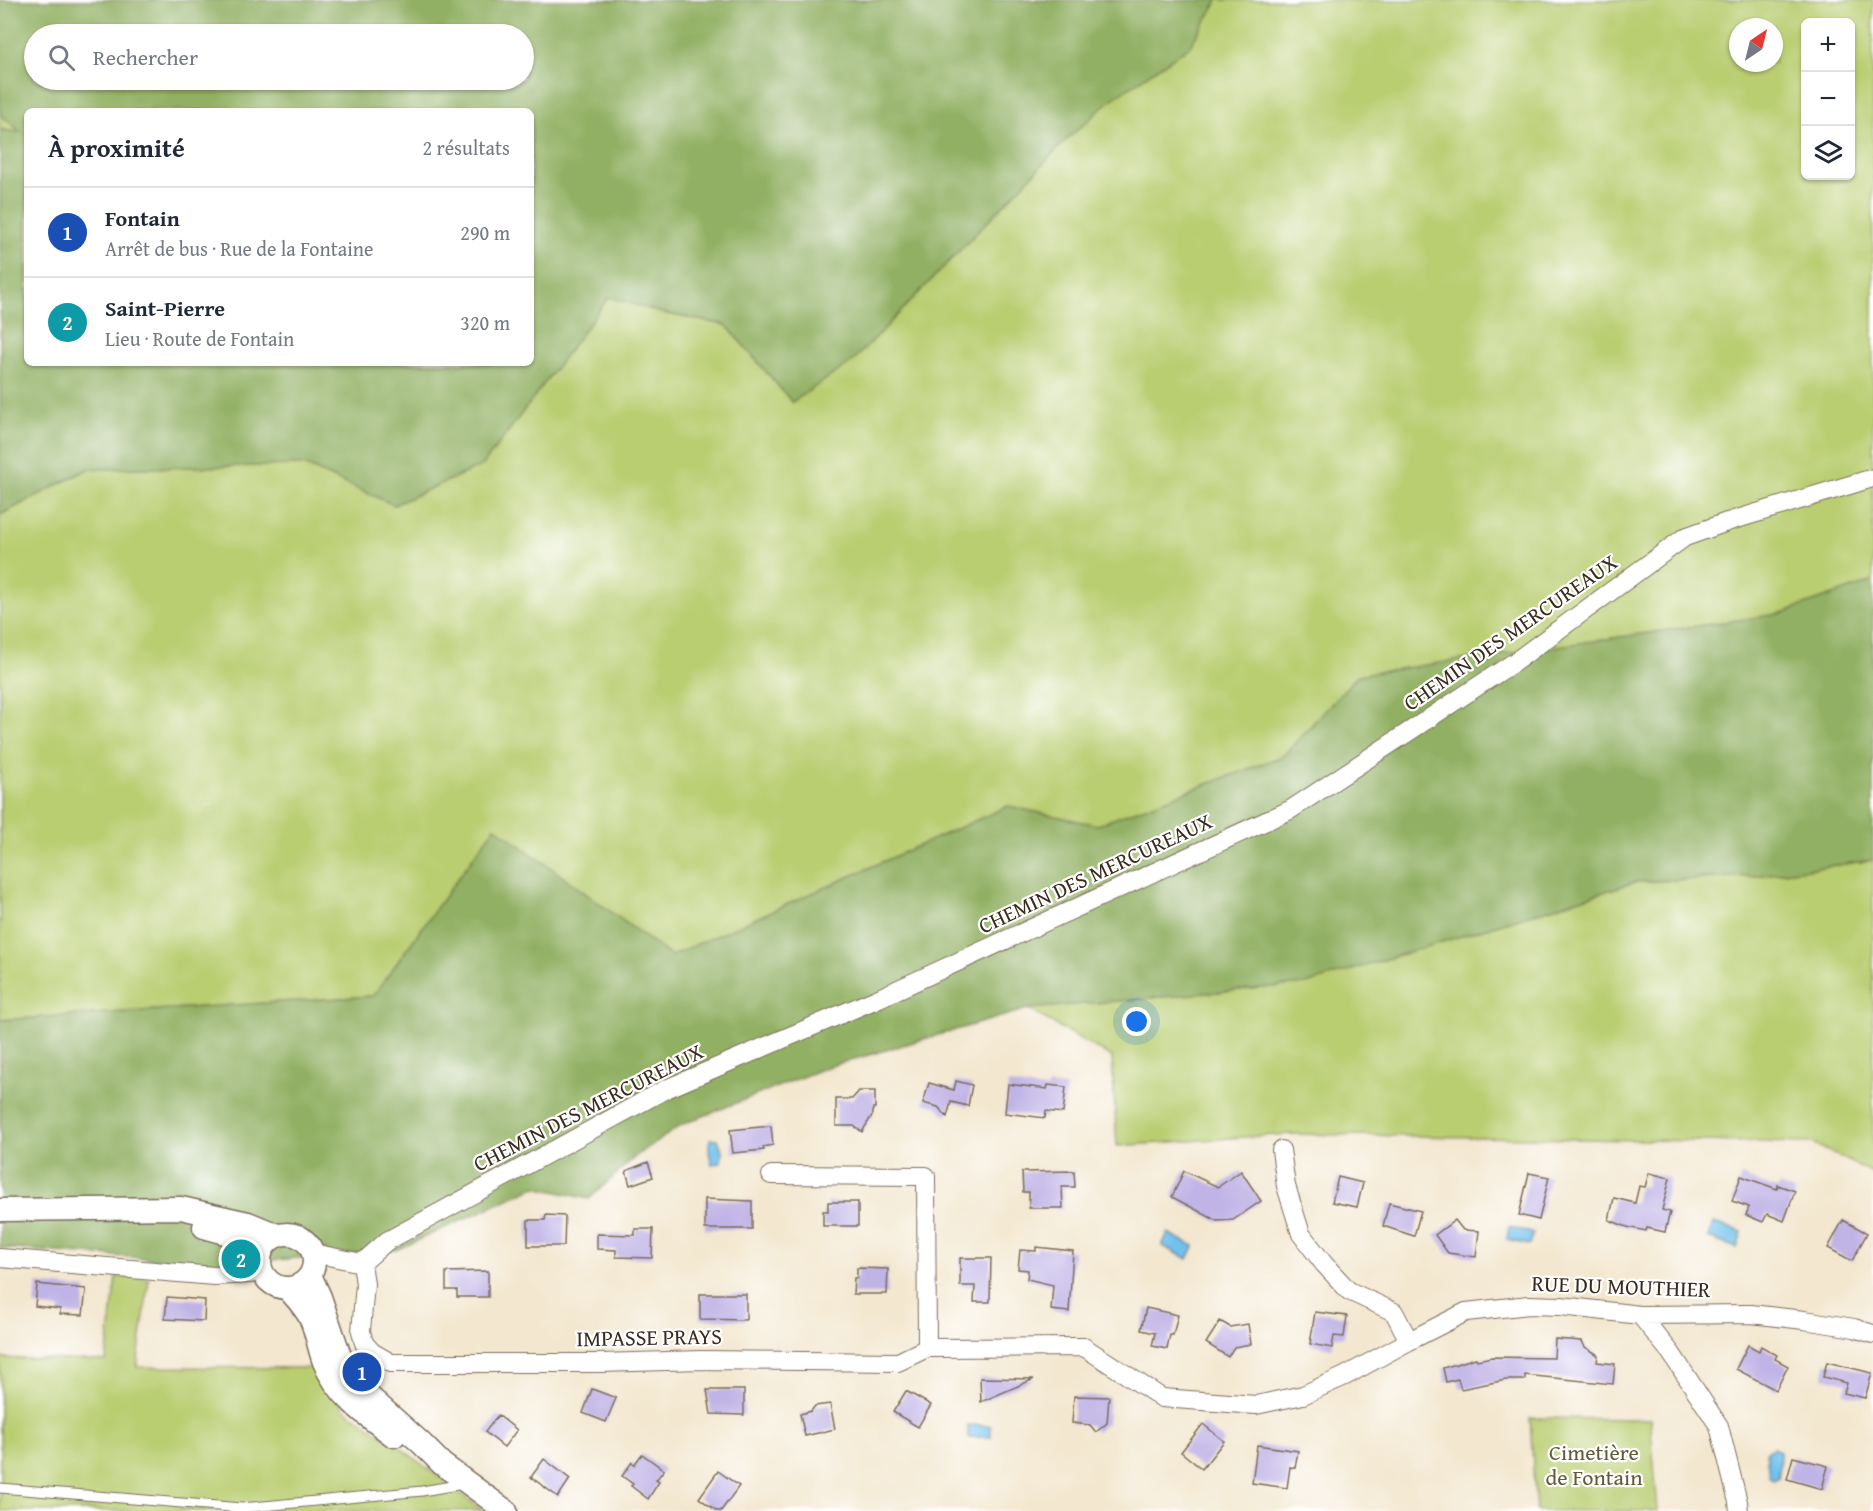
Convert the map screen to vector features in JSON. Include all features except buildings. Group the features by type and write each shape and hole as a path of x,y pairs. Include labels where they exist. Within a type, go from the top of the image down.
{"street":[{"name":"CHEMIN DES MERCUREAUX","path":"362,1263 387,1241 666,1089 879,998 1290,810 1516,661 1685,537 1873,478"},
{"path":"1281,1150 1286,1186 1301,1234 1349,1291 1394,1312 1409,1341"},
{"path":"771,1175 926,1176 927,1348"},
{"path":"127,1208 235,1236 260,1261 264,1276 270,1283 287,1288 296,1287 304,1282 311,1264"},
{"path":"0,1210 181,1208 248,1223 277,1235 295,1235 309,1245 311,1264 320,1297 340,1356 364,1392 442,1464 506,1511"},
{"path":"0,1258 214,1276 251,1274 260,1261 264,1246 277,1235"},
{"path":"311,1264 362,1263"},
{"name":"IMPASSE PRAYS","path":"362,1263 365,1284 361,1331 364,1343 372,1352 391,1363 600,1363 701,1360 898,1362 927,1348 1084,1347"},
{"path":"287,1288 311,1320 324,1363 336,1384 358,1410 417,1453 442,1464"},
{"name":"RUE DU MOUTHIER","path":"1084,1347 1162,1398 1256,1405 1303,1395 1345,1376 1467,1312 1518,1306 1561,1306 1640,1315 1751,1314 1814,1321 1873,1334"},
{"path":"1640,1315 1671,1353 1719,1426 1739,1511"}],"lane":[{"path":"0,1488 242,1508 422,1491 468,1484"}],"green space":[{"path":"0,0 1218,0 1190,46 1112,99 1066,140 853,361 792,402 726,325 662,313 609,297 483,465 394,505 304,465 88,469 0,515 0,130 21,132 0,114"},
{"path":"1218,0 1873,0 1873,581 1779,614 1358,675 1283,756 1097,825 1008,806 671,956 495,827 373,996 0,1020 0,515 88,469 304,465 394,505 483,465 609,296 662,313 726,325 792,402 853,361 1066,140 1112,99 1190,46"},
{"path":"0,114 22,133 0,129"},
{"path":"1873,581 1873,860 1753,876 1635,882 1306,984 1028,1009 827,1067 683,1124 636,1156 589,1199 535,1187 396,1250 225,1264 0,1248 0,1020 373,996 495,827 671,956 1008,806 1097,825 1283,756 1358,675 1779,614"},
{"path":"1873,860 1873,1173 1812,1143 1289,1134 1117,1146 1112,1057 1028,1009 1306,984 1635,882 1753,876"},
{"path":"116,1277 149,1279 137,1367 317,1368 343,1408 401,1448 483,1511 0,1511 0,1358 106,1361"},
{"name":"Cimetière de Fontain","path":"1530,1418 1650,1419 1658,1511 1536,1511"}],"water":[{"path":"710,1139 717,1139 720,1145 722,1154 720,1163 712,1164 709,1152"},
{"path":"1713,1223 1742,1232 1737,1248 1708,1238"},
{"path":"1509,1227 1533,1233 1530,1245 1507,1240"},
{"path":"1168,1233 1194,1246 1188,1259 1162,1246"},
{"path":"968,1425 991,1426 991,1437 968,1437"},
{"path":"1773,1448 1780,1451 1779,1477 1773,1480 1769,1476 1766,1452"}],"place":[{"name":"Saint-Pierre","path":"241,1259"},
{"name":"Fontain","path":"362,1372"}]}
